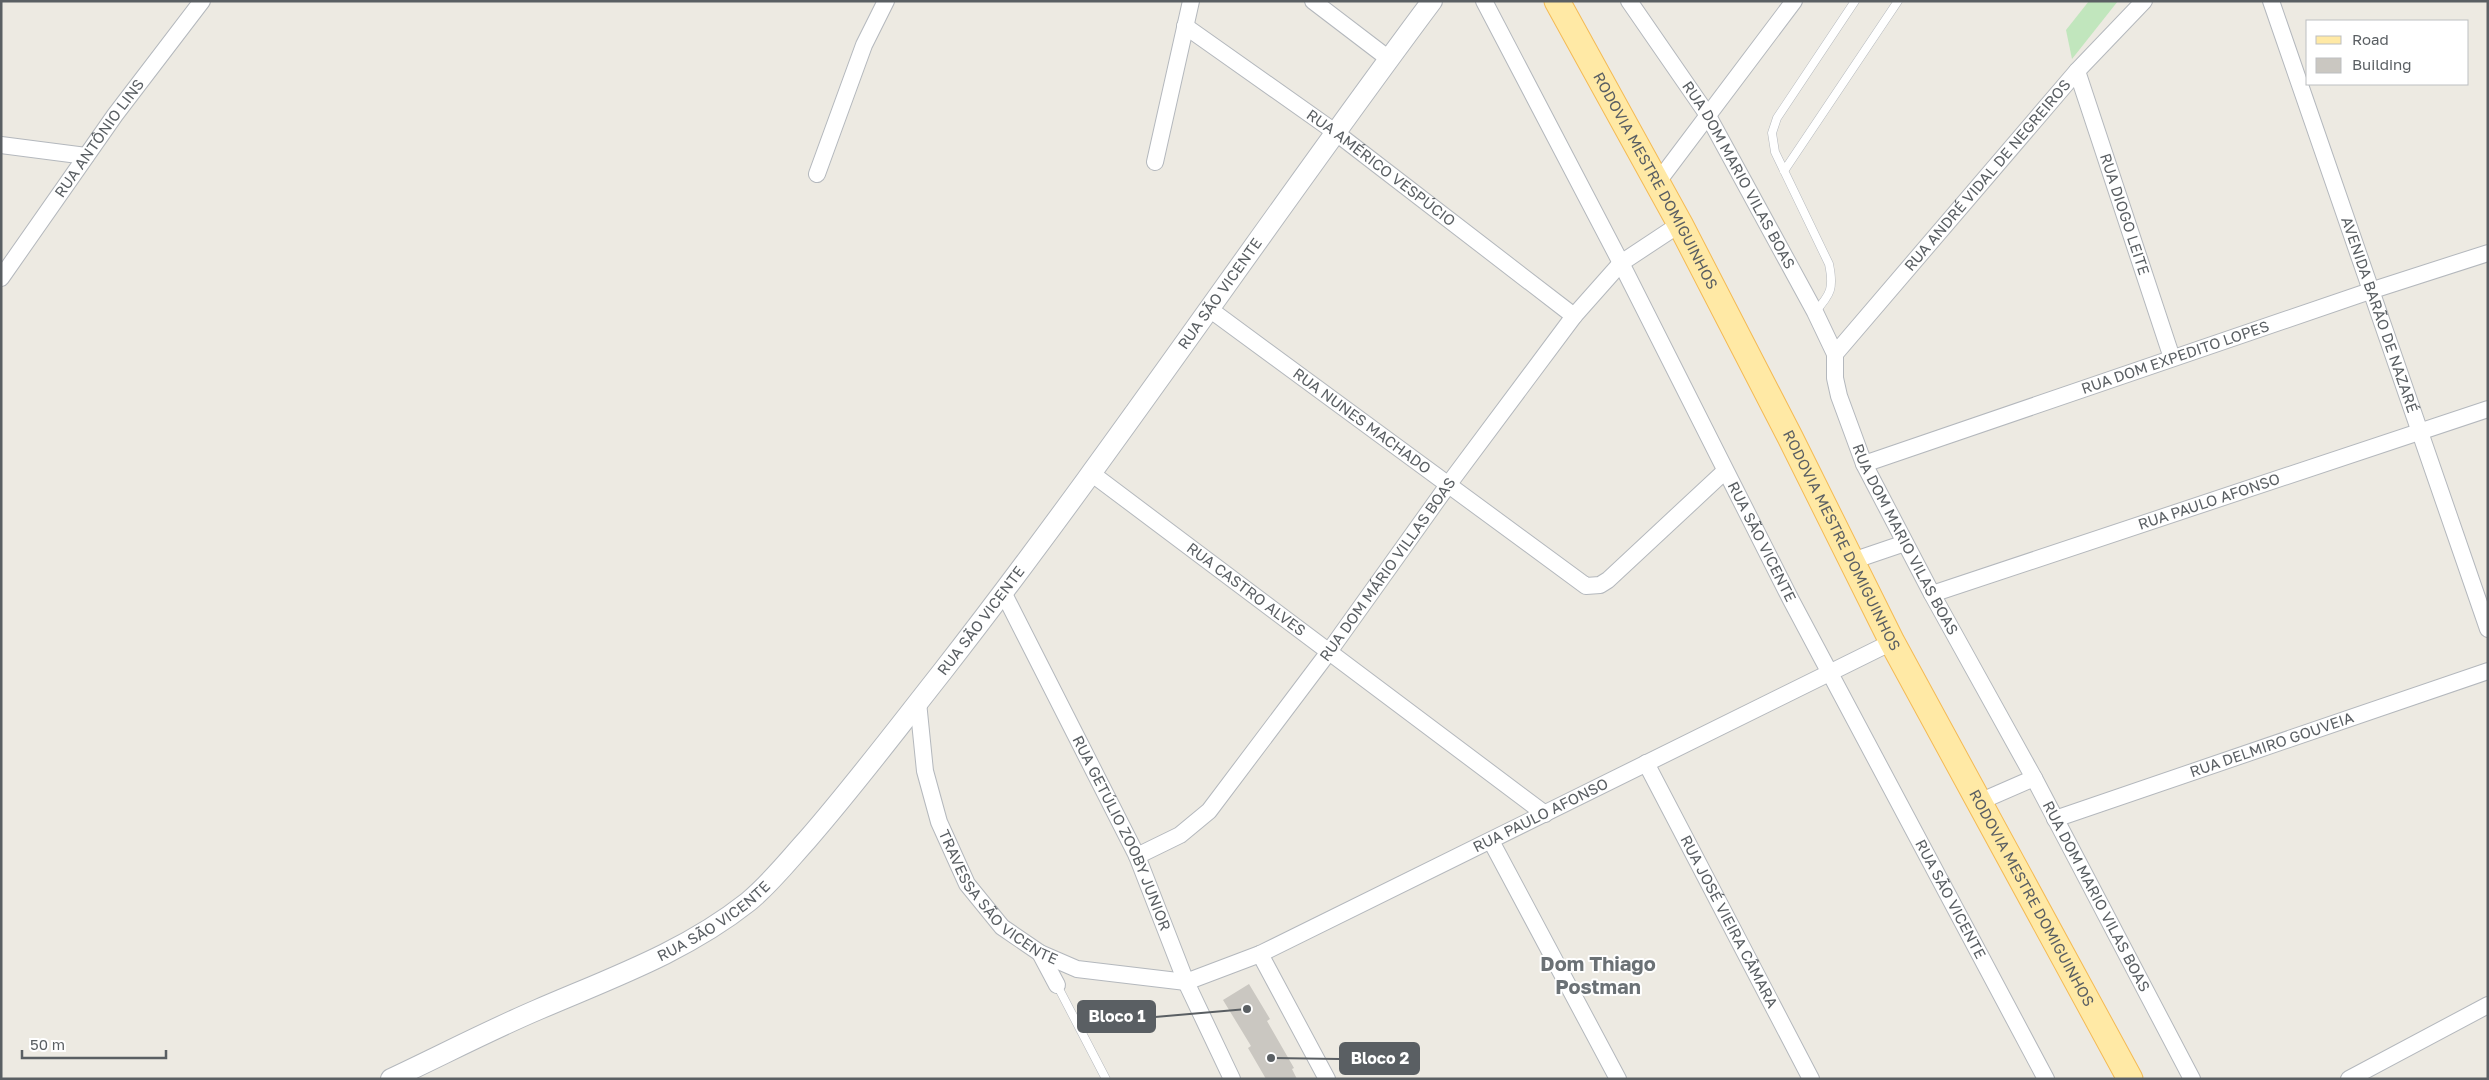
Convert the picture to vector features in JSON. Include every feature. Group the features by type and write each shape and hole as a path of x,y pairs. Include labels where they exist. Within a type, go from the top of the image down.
{"main road":[{"name":"RODOVIA MESTRE DOMIGUINHOS","path":"1563,3 1790,437 1892,642 2130,1079"}],"street":[{"name":"RUA ANTÔNIO LINS","path":"1,278 86,156 202,1"},
{"path":"817,174 864,45 886,1"},
{"path":"1155,162 1191,1"},
{"path":"1313,1 1389,59"},
{"name":"RUA SÃO VICENTE","path":"391,1079 505,1024 613,979 675,950 751,900 832,811 1003,592 1091,474 1208,308 1432,1"},
{"name":"RUA SÃO VICENTE","path":"1484,1 1621,263 1828,671 2046,1079"},
{"name":"RUA DOM MARIO VILAS BOAS","path":"1629,1 1707,114 1815,312 1835,354 1835,378 1839,396 1864,464 1932,594 2034,778 2192,1079"},
{"path":"1657,183 1707,114 1794,1"},
{"name":"RUA ANDRÉ VIDAL DE NEGREIROS","path":"1835,354 2077,71 2144,1"},
{"name":"AVENIDA BARÃO DE NAZARÉ","path":"2271,1 2488,629"},
{"name":"RUA AMÉRICO VESPÚCIO","path":"1185,26 1335,132 1574,316"},
{"name":"RUA DIOGO LEITE","path":"2077,71 2172,358"},
{"path":"1,145 86,156"},
{"name":"RUA DOM MÁRIO VILLAS BOAS","path":"1137,856 1180,835 1209,811 1328,653 1448,485 1574,316 1621,263 1680,224"},
{"name":"RUA DOM EXPEDITO LOPES","path":"1864,464 2370,291 2488,253"},
{"name":"RUA NUNES MACHADO","path":"1208,308 1586,586 1593,586 1608,580 1725,471"},
{"name":"RUA PAULO AFONSO","path":"1932,594 2488,409"},
{"name":"RUA CASTRO ALVES","path":"1091,474 1545,814"},
{"path":"1852,561 1905,543"},
{"name":"RUA GETÚLIO ZOOBY JUNIOR","path":"1003,592 1137,856 1186,982 1232,1079"},
{"name":"RUA PAULO AFONSO","path":"1186,982 1260,954 1491,841 1828,671 1892,642"},
{"name":"RUA DELMIRO GOUVEIA","path":"2055,819 2488,671"},
{"name":"TRAVESSA SÃO VICENTE","path":"918,702 926,771 939,822 967,884 1002,927 1040,953 1077,969 1186,982"},
{"name":"RUA JOSÉ VIEIRA CÂMARA","path":"1646,763 1811,1079"},
{"path":"1979,802 2034,778"},
{"path":"1491,841 1618,1079"},
{"path":"1040,953 1057,985"},
{"path":"1260,954 1327,1079"},
{"path":"2350,1079 2488,1005"}],"lane":[{"path":"1815,312 1827,299 1833,282 1829,264 1775,152 1772,133 1777,118 1855,1"},
{"path":"1784,171 1898,1"},
{"path":"1057,985 1106,1079"}],"green space":[{"path":"2089,1 2118,1 2072,59 2066,30"}],"building":[{"path":"1249,984 1270,1019 1267,1021 1294,1068 1292,1069 1297,1079 1266,1079 1248,1048 1251,1046 1223,1000"}],"place":[{"name":"Bloco 1","path":"1247,1009"},
{"name":"Bloco 2","path":"1271,1058"}],"district":[{"name":"Dom Thiago Postman","path":"1598,976"}]}
